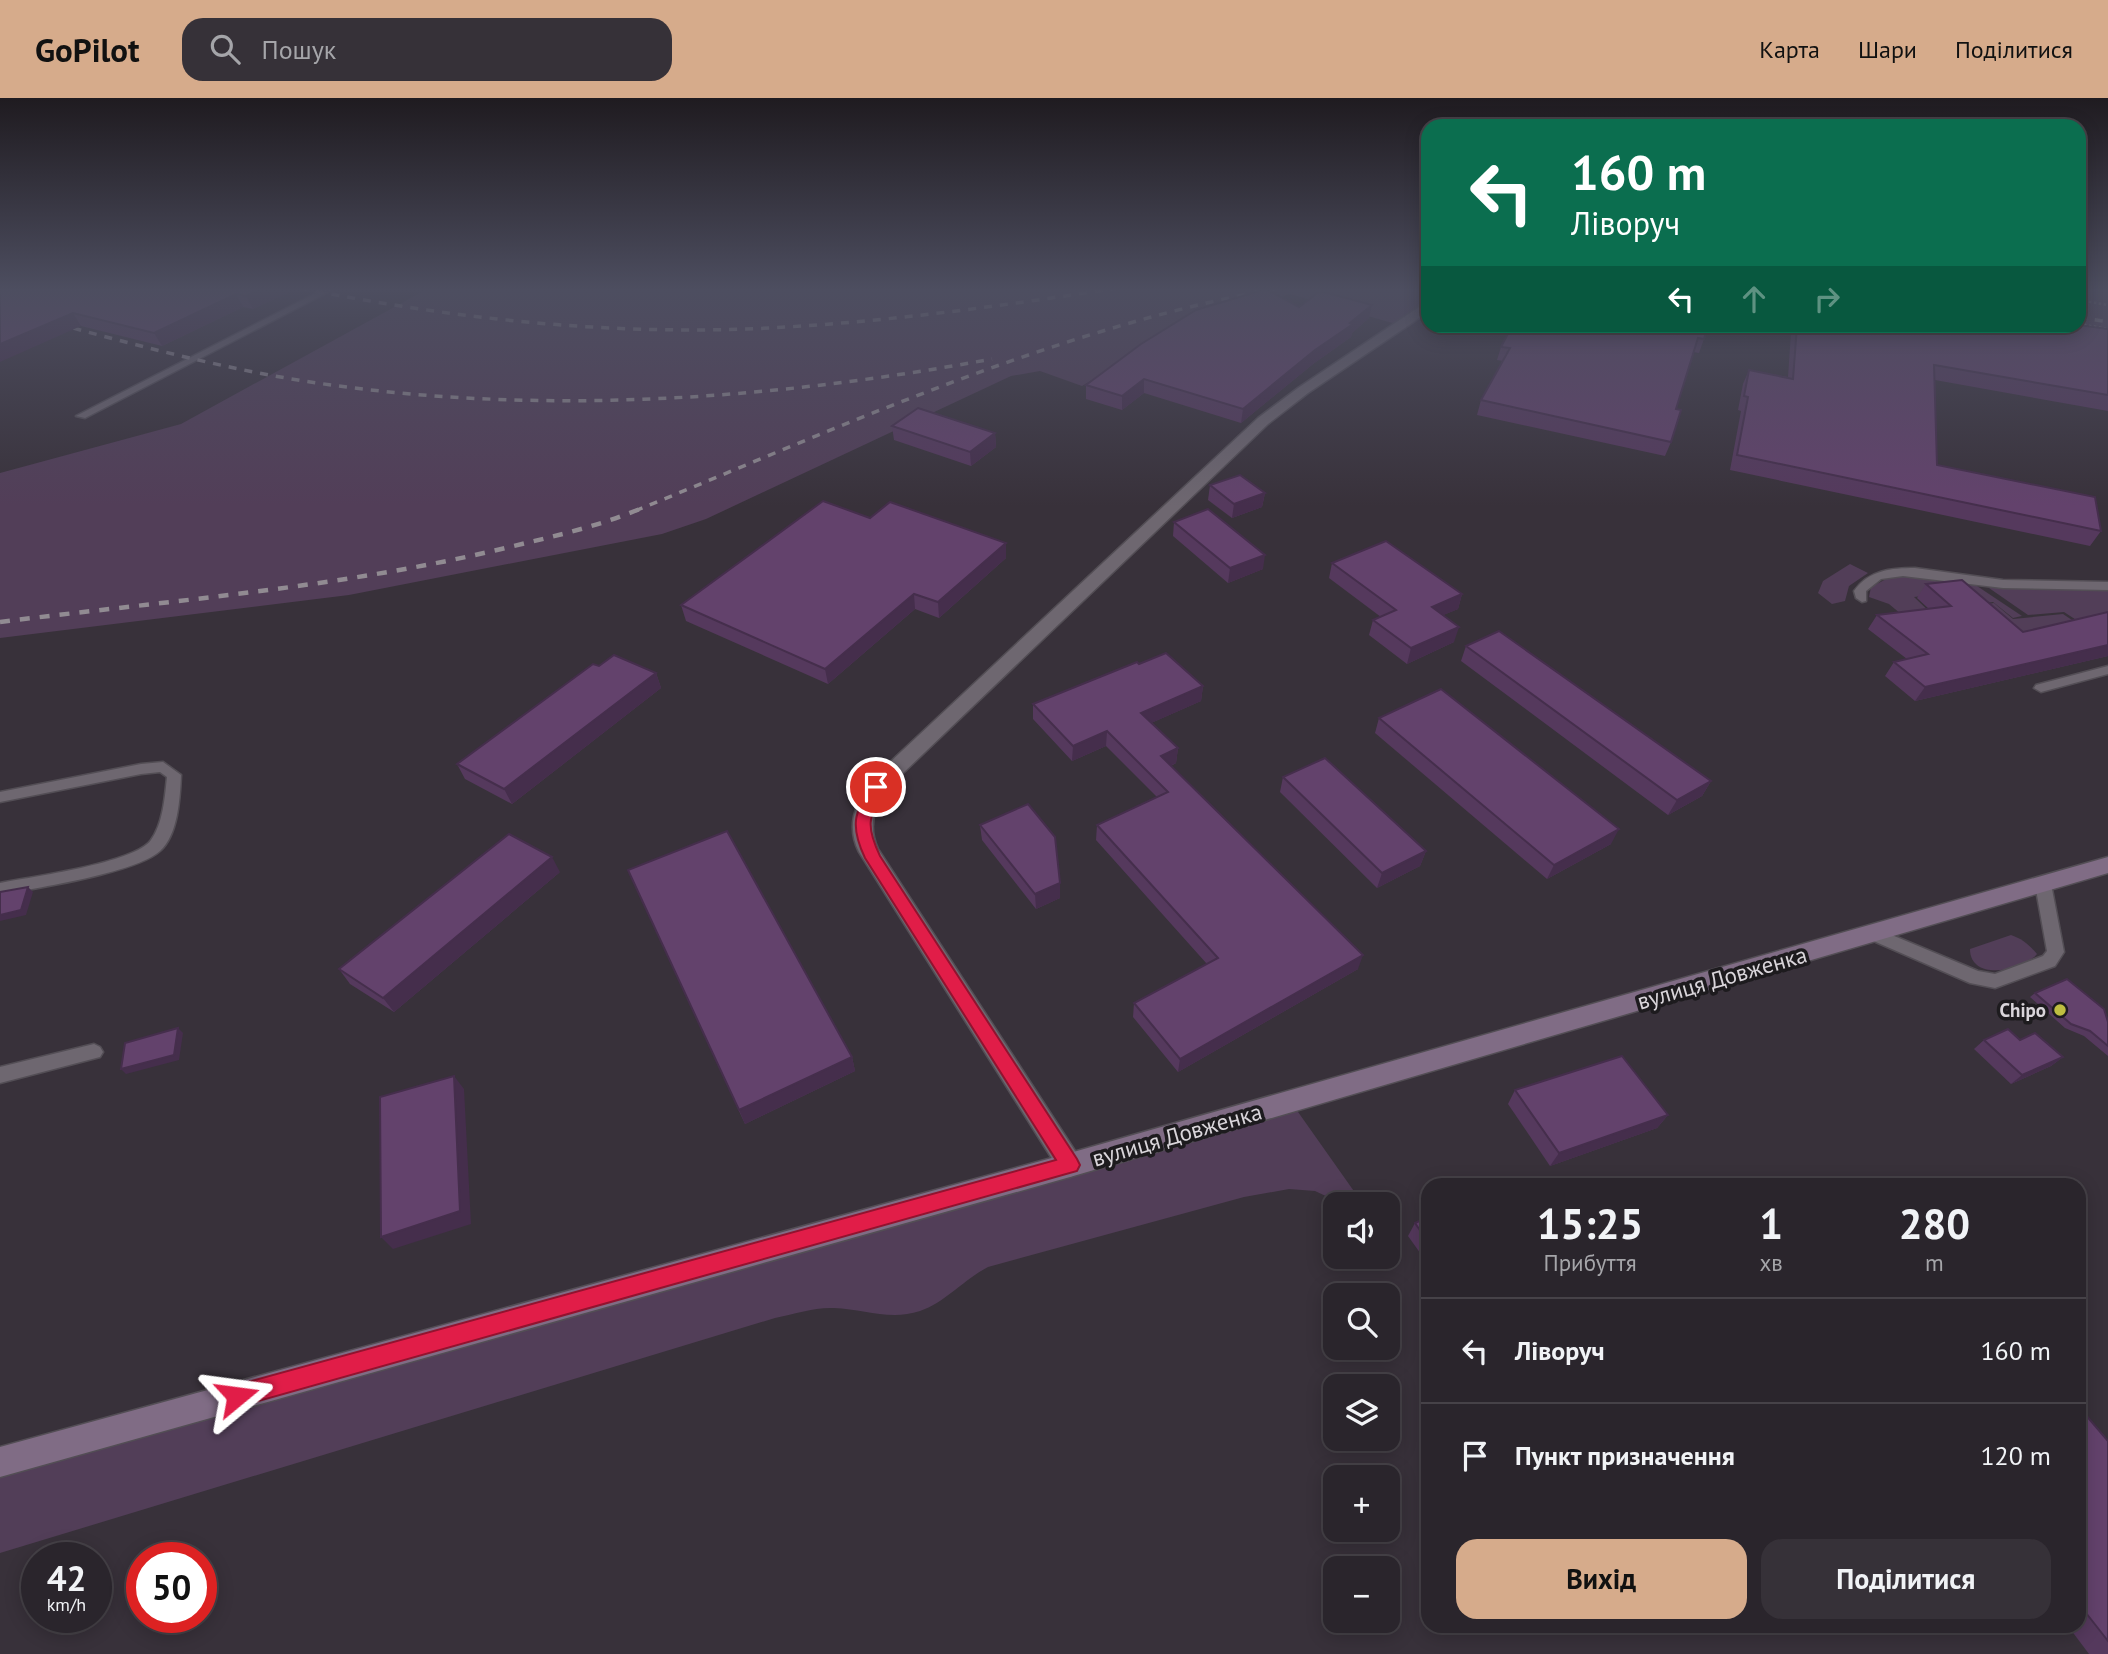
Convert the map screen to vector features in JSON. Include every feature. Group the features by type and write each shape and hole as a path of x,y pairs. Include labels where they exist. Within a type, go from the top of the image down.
{"main road":[{"name":"вулиця Довженка","path":"0,1462 1070,1165 2108,865"}],"street":[{"path":"1070,1165 873,858 862,834 864,813 876,787 1263,421 1303,390 1349,361"}],"lane":[{"path":"81,416 190,361"},
{"path":"1862,598 1860,591 1866,582 1875,576 1906,572 1989,583 2108,586"},
{"path":"2041,688 2108,670"},
{"path":"0,797 141,769 163,767 174,775 163,833 152,850 124,861 0,888"},
{"path":"1875,934 1976,978 1995,981 2049,961 2056,952 2043,884"},
{"path":"0,1075 94,1052"}],"shaded area":[{"path":"297,361 1124,361 1082,386 1040,371 1011,376 706,519 662,534 349,595 0,638 0,473 181,424"},
{"path":"1850,564 1868,573 1849,586 1845,601 1832,604 1818,593 1823,581"},
{"path":"1909,575 1977,586 2022,616 2013,618 1993,602 1967,606 1952,593 1914,597 1937,619 1901,614 1889,604 1869,597 1871,587 1892,576"},
{"path":"1989,588 2108,590 2108,622 2087,627 2064,612 2028,615"},
{"path":"1994,603 2013,619 2063,614 2084,628 1996,649 1969,607"},
{"path":"2011,935 2019,938 2037,954 2021,965 1998,970 1988,970 1972,959 1970,949"},
{"path":"1291,1102 1355,1192 1323,1192 1323,1195 1315,1191 1289,1189 1244,1197 988,1267 938,1302 909,1314 888,1315 827,1308 775,1318 36,1542 21,1542 21,1547 0,1553 0,1462"}],"building":[{"path":"1119,361 1302,361 1243,409 1144,379 1122,396 1086,385"},
{"path":"1503,361 1691,361 1676,409 1681,410 1671,442 1481,400"},
{"path":"1794,361 2108,361 2108,395 1934,365 1937,465 2095,497 2101,531 1737,455 1748,397 1744,396 1749,370 1793,379"},
{"path":"918,408 995,433 970,452 892,426"},
{"path":"1240,475 1265,493 1234,504 1210,485"},
{"path":"823,501 870,518 890,502 1006,543 938,602 914,594 825,669 681,605"},
{"path":"1208,509 1265,555 1230,568 1174,522"},
{"path":"1386,541 1462,594 1432,607 1459,627 1411,648 1373,620 1396,610 1332,563"},
{"path":"1962,580 2023,632 2108,612 2108,645 1925,687 1894,662 1928,654 1877,615 1951,606 1926,584"},
{"path":"1499,631 1711,781 1677,800 1466,646"},
{"path":"1166,653 1203,686 1141,713 1178,748 1161,756 1363,955 1180,1059 1134,1003 1218,958 1097,825 1168,792 1107,731 1073,746 1033,704"},
{"path":"614,655 656,673 504,789 457,764 593,664 599,666"},
{"path":"1441,689 1619,829 1554,865 1379,718"},
{"path":"1325,758 1426,851 1382,873 1283,777"},
{"path":"1028,804 1055,837 1060,883 1035,894 980,825"},
{"path":"727,831 852,1057 739,1110 628,870"},
{"path":"509,834 552,857 383,998 339,969"},
{"path":"28,887 21,910 0,915 0,892"},
{"path":"2067,979 2104,1009 2108,1022 2108,1046 2090,1031 2071,1024 2035,993"},
{"path":"178,1028 174,1055 121,1069 125,1043"},
{"path":"2008,1029 2020,1040 2035,1033 2063,1057 2022,1075 1984,1040"},
{"path":"1622,1056 1668,1115 1559,1153 1515,1090"},
{"path":"454,1076 460,1211 381,1237 380,1097"},
{"path":"1421,1220 1421,1232 1415,1223"},
{"path":"2086,1415 2108,1441 2108,1641 2086,1613"}],"railway":[{"path":"202,361 284,378 401,393 571,401 655,399 824,385 982,361"},
{"path":"638,510 872,413 1013,361"},
{"path":"0,622 374,574 552,537 638,510"}],"place":[{"name":"Chipo","path":"2060,1010"}],"route":[{"path":"237,1396 1070,1165 873,858 862,834 864,813 876,787"}]}
